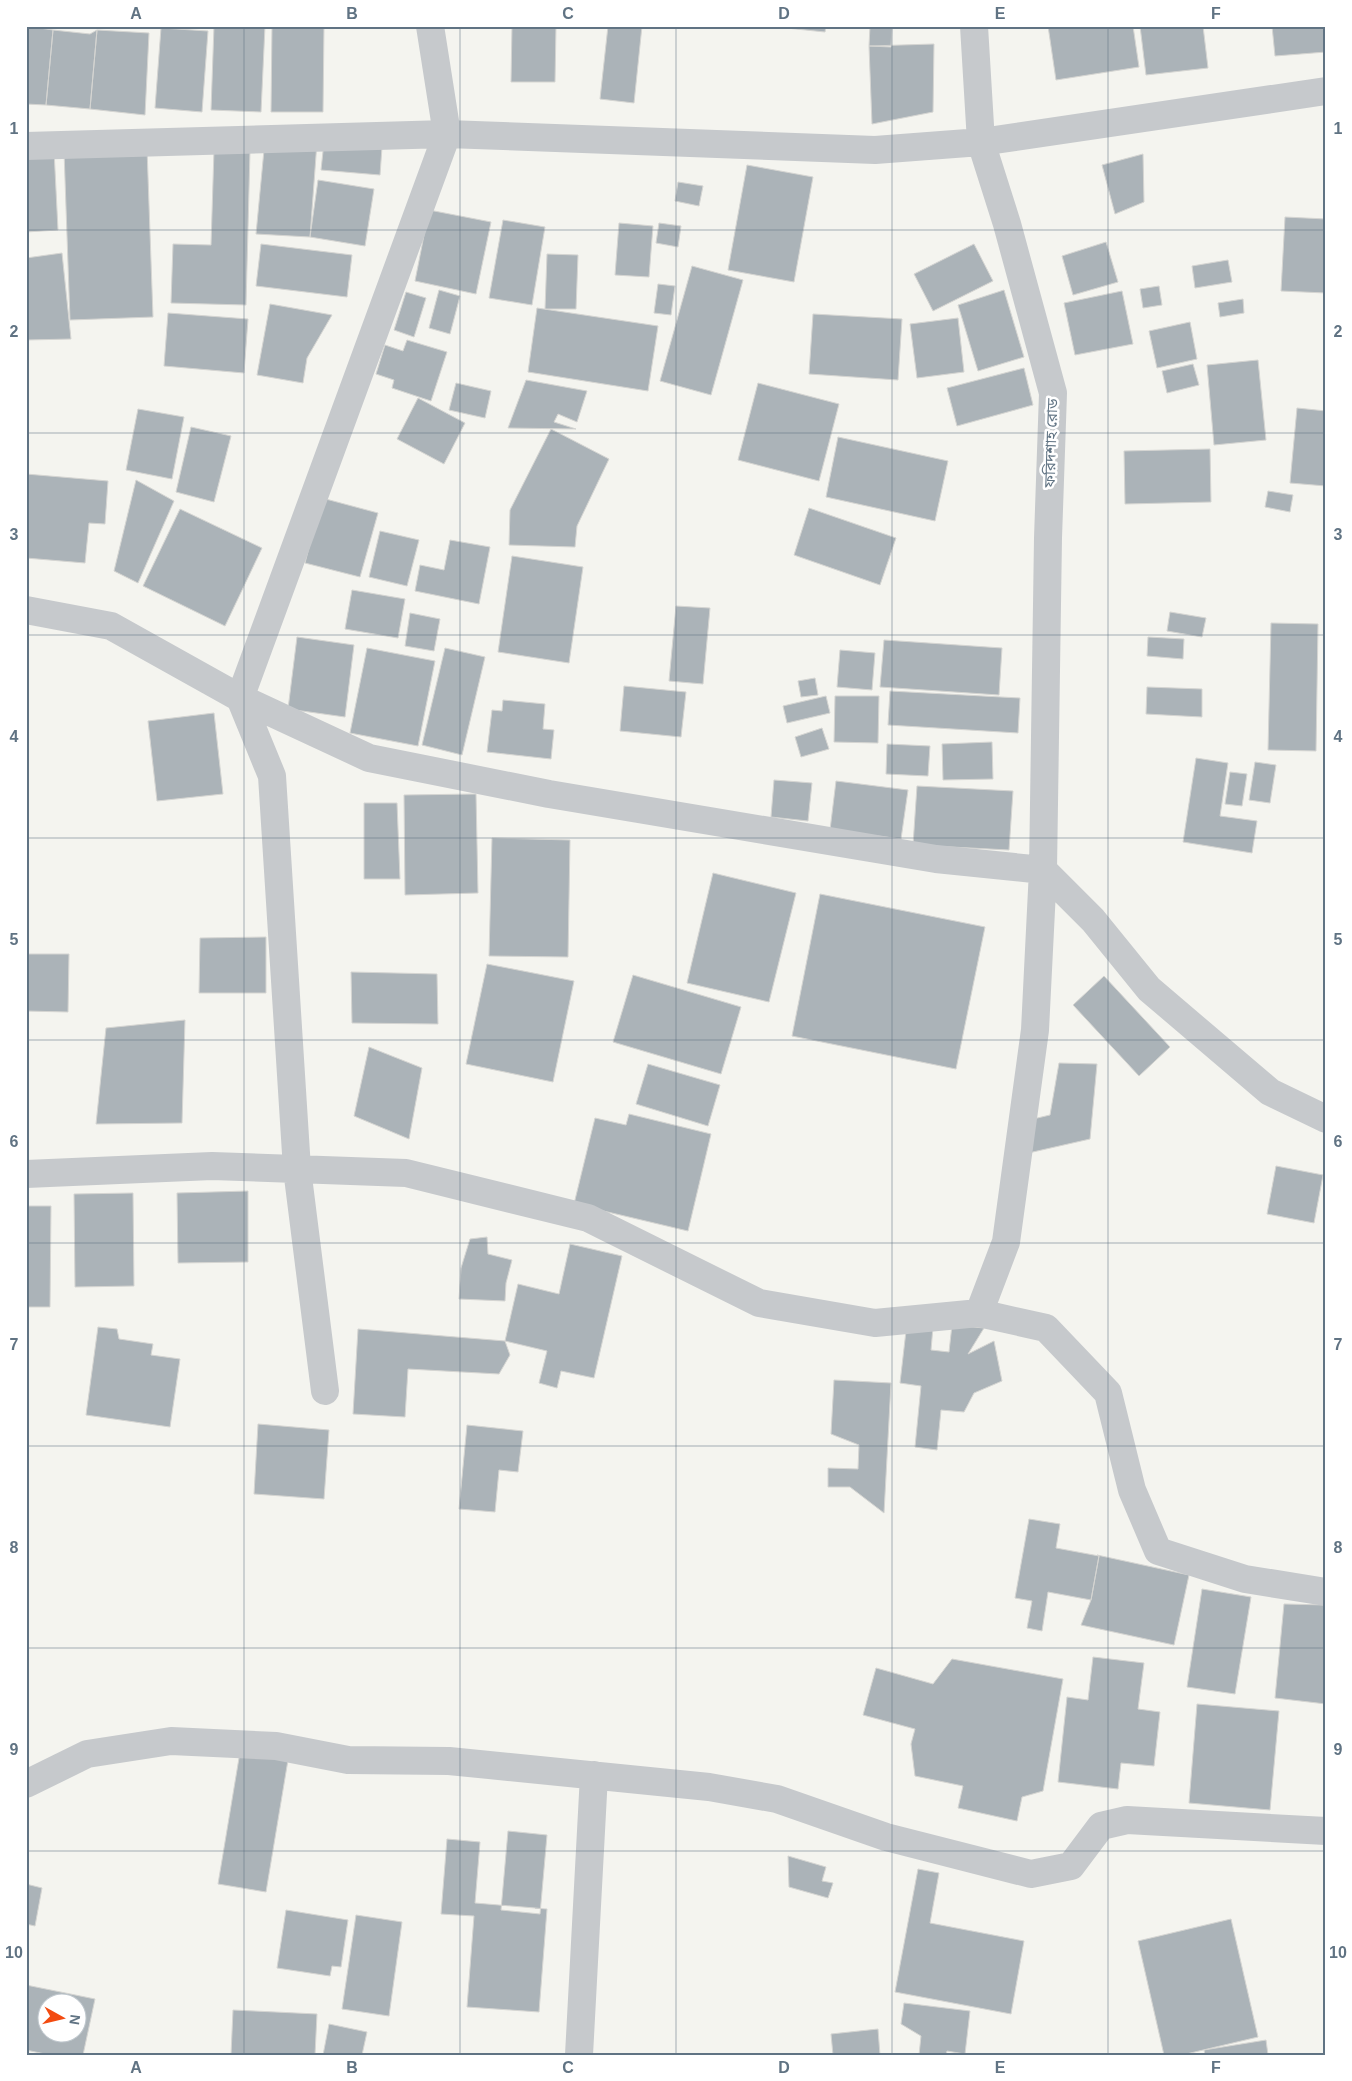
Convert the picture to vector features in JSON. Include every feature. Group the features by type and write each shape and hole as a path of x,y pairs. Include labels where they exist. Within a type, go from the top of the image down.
{"street":[{"path":"325,1391 297,1169 272,776 240,698 447,134 430,26"},
{"name":"ফরিদশাহ রোড","path":"974,26 981,142 1007,224 1053,393 1048,548 1043,870 1035,1030 1006,1242 979,1313"},
{"path":"26,146 447,134 875,150 981,142 1326,91"},
{"path":"26,610 111,626 240,698 369,758 549,794 936,859 1043,870 1093,920 1149,989 1270,1092 1326,1119"},
{"path":"26,1174 212,1166 406,1173 588,1218 759,1303 875,1323 979,1313 1046,1328 1108,1393 1132,1490 1158,1551 1245,1579 1326,1592"},
{"path":"26,1784 87,1754 171,1741 276,1746 348,1760 450,1761 709,1786 777,1799 886,1837 1031,1874 1071,1866 1101,1826 1127,1820 1326,1831"},
{"path":"579,2055 594,1775"}],"building":[{"path":"26,26 53,30 46,105 26,104"},
{"path":"214,26 265,26 261,112 211,110"},
{"path":"272,26 324,26 323,112 271,112"},
{"path":"512,26 556,26 555,82 511,82"},
{"path":"608,26 642,26 634,103 600,99"},
{"path":"767,26 826,26 825,32"},
{"path":"870,26 892,26 891,47 869,46"},
{"path":"1048,26 1133,26 1139,67 1056,80"},
{"path":"1140,26 1203,26 1208,68 1146,75"},
{"path":"1272,26 1326,26 1326,52 1275,56"},
{"path":"161,28 208,31 202,112 155,108"},
{"path":"53,30 90,34 97,30 90,109 46,105"},
{"path":"97,30 149,33 145,115 90,109"},
{"path":"934,44 933,112 872,124 869,46"},
{"path":"317,142 310,237 256,234 264,150"},
{"path":"324,142 382,147 380,175 321,170"},
{"path":"147,148 153,317 70,320 64,151"},
{"path":"54,150 58,230 26,232 26,151"},
{"path":"214,150 250,151 246,305 171,303 173,244 211,245"},
{"path":"1143,154 1144,202 1115,214 1102,165"},
{"path":"747,165 813,177 794,282 728,270"},
{"path":"318,180 374,189 365,246 310,237"},
{"path":"678,182 703,186 699,206 675,201"},
{"path":"429,210 491,222 476,294 415,281"},
{"path":"1285,217 1326,219 1326,293 1281,291"},
{"path":"503,220 545,227 532,305 489,298"},
{"path":"619,223 653,226 649,277 615,275"},
{"path":"659,223 681,226 678,247 656,243"},
{"path":"1106,242 1118,282 1073,295 1062,256"},
{"path":"261,244 352,255 347,297 256,286"},
{"path":"974,244 993,281 933,311 914,274"},
{"path":"62,253 71,339 26,340 26,258"},
{"path":"547,254 578,255 576,309 545,309"},
{"path":"1228,260 1232,282 1195,288 1192,266"},
{"path":"692,266 743,280 711,395 660,381"},
{"path":"658,284 675,286 671,315 654,313"},
{"path":"1159,286 1162,305 1143,308 1140,289"},
{"path":"439,290 460,296 450,334 429,328"},
{"path":"1004,290 1024,357 978,371 958,305"},
{"path":"1122,291 1133,344 1075,355 1064,303"},
{"path":"406,292 426,298 414,337 394,330"},
{"path":"1243,299 1244,313 1220,317 1218,303"},
{"path":"270,304 332,315 307,358 303,383 257,375"},
{"path":"537,308 658,326 648,391 528,372"},
{"path":"168,313 248,319 244,373 164,366"},
{"path":"813,314 902,319 898,380 809,374"},
{"path":"958,318 964,372 917,378 910,324"},
{"path":"1190,322 1197,359 1157,368 1149,331"},
{"path":"407,340 447,352 431,401 392,388 394,380 376,374 385,345 403,351"},
{"path":"1258,360 1266,440 1214,445 1207,365"},
{"path":"1193,364 1199,385 1167,393 1162,371"},
{"path":"1024,368 1033,405 957,426 947,388"},
{"path":"526,380 587,391 577,422 558,414 554,422 576,429 508,428"},
{"path":"456,383 491,391 485,418 449,410"},
{"path":"758,383 839,404 819,481 738,460"},
{"path":"418,398 465,423 444,464 397,439"},
{"path":"1297,408 1326,411 1326,486 1290,483"},
{"path":"138,409 184,417 172,479 126,470"},
{"path":"191,427 231,436 214,502 176,492"},
{"path":"551,429 609,459 577,526 575,547 509,545 510,510"},
{"path":"838,437 948,461 935,521 826,497"},
{"path":"1210,449 1211,502 1125,504 1124,451"},
{"path":"26,474 108,481 105,524 89,523 85,563 26,558"},
{"path":"136,480 174,501 138,583 114,571"},
{"path":"1268,491 1293,495 1290,512 1265,507"},
{"path":"322,498 378,513 360,577 305,563"},
{"path":"809,508 896,538 880,585 794,555"},
{"path":"180,509 262,548 225,626 143,586"},
{"path":"380,531 419,540 407,586 369,577"},
{"path":"450,540 490,547 479,604 415,591 420,565 444,570"},
{"path":"512,556 583,567 569,663 498,652"},
{"path":"352,590 405,599 398,638 345,629"},
{"path":"676,606 710,608 703,684 669,681"},
{"path":"1170,612 1206,618 1202,637 1167,631"},
{"path":"410,613 440,619 434,651 405,646"},
{"path":"1271,623 1318,624 1316,751 1268,750"},
{"path":"297,637 354,645 345,717 288,709"},
{"path":"1148,637 1184,639 1183,659 1147,656"},
{"path":"884,640 1002,648 999,695 880,687"},
{"path":"367,648 435,661 418,746 350,733"},
{"path":"445,648 485,657 462,755 422,745"},
{"path":"840,650 875,653 872,690 837,687"},
{"path":"815,678 818,695 801,697 798,681"},
{"path":"624,686 686,692 681,737 620,731"},
{"path":"1147,687 1202,689 1202,717 1146,714"},
{"path":"890,691 1020,698 1018,733 888,725"},
{"path":"826,696 830,713 787,723 783,706"},
{"path":"835,696 879,696 878,743 834,742"},
{"path":"503,700 545,704 543,729 554,730 551,759 487,752 492,710 502,711"},
{"path":"214,713 223,794 157,801 148,721"},
{"path":"822,728 829,749 801,757 795,737"},
{"path":"992,742 993,779 943,780 942,744"},
{"path":"887,744 930,746 928,776 886,774"},
{"path":"1196,758 1228,763 1220,816 1257,821 1252,853 1183,842"},
{"path":"1255,762 1276,765 1270,803 1249,800"},
{"path":"1230,772 1247,774 1242,806 1225,804"},
{"path":"774,780 812,783 808,821 771,817"},
{"path":"836,781 908,790 901,839 830,830"},
{"path":"917,786 1013,791 1009,850 913,845"},
{"path":"476,794 478,893 405,895 404,795"},
{"path":"364,803 397,803 400,879 364,879"},
{"path":"492,838 570,840 568,957 489,956"},
{"path":"713,873 796,893 769,1002 687,983"},
{"path":"820,894 985,927 956,1069 792,1036"},
{"path":"266,937 266,993 199,993 200,938"},
{"path":"26,954 69,954 68,1012 26,1011"},
{"path":"487,964 574,981 553,1082 466,1064"},
{"path":"351,972 437,974 438,1024 352,1023"},
{"path":"633,975 741,1007 721,1074 613,1042"},
{"path":"1104,976 1170,1047 1139,1076 1073,1005"},
{"path":"185,1020 182,1123 96,1124 106,1028"},
{"path":"369,1047 422,1068 409,1139 354,1116"},
{"path":"1059,1063 1097,1064 1090,1139 1024,1154 1029,1120 1050,1115"},
{"path":"648,1064 720,1085 708,1126 636,1104"},
{"path":"629,1114 711,1134 688,1231 574,1204 595,1118 626,1125"},
{"path":"1276,1166 1323,1175 1314,1223 1267,1214"},
{"path":"248,1191 248,1262 178,1263 177,1193"},
{"path":"133,1193 134,1286 75,1287 74,1194"},
{"path":"26,1206 51,1206 50,1307 26,1307"},
{"path":"487,1237 488,1254 512,1260 506,1283 505,1301 459,1299 461,1268 470,1239"},
{"path":"570,1244 622,1256 594,1378 561,1371 557,1388 539,1383 547,1351 505,1341 518,1284 559,1294"},
{"path":"952,1325 984,1328 968,1354 994,1341 1002,1381 974,1393 964,1412 941,1410 937,1450 915,1447 921,1386 900,1383 906,1331 933,1327 931,1350 949,1352"},
{"path":"98,1327 117,1329 119,1339 153,1344 151,1355 180,1359 170,1427 86,1415"},
{"path":"358,1329 505,1341 510,1355 499,1374 408,1369 405,1417 353,1414"},
{"path":"834,1380 891,1383 884,1513 850,1487 828,1487 828,1468 858,1469 859,1445 831,1434"},
{"path":"258,1424 329,1430 324,1499 254,1494"},
{"path":"467,1425 523,1431 518,1472 499,1470 495,1512 459,1509"},
{"path":"1029,1519 1060,1524 1056,1548 1099,1556 1091,1600 1048,1592 1042,1631 1027,1628 1032,1601 1015,1598"},
{"path":"1097,1555 1189,1575 1174,1645 1081,1625 1091,1600 1099,1556"},
{"path":"1202,1589 1251,1597 1235,1694 1187,1687"},
{"path":"1284,1604 1326,1605 1326,1704 1275,1698"},
{"path":"1093,1657 1144,1663 1138,1709 1160,1712 1154,1766 1121,1763 1118,1789 1058,1782 1067,1697 1088,1700"},
{"path":"952,1659 1063,1679 1043,1791 1022,1797 1017,1821 958,1808 963,1786 915,1776 911,1744 915,1729 863,1715 876,1668 933,1684"},
{"path":"1197,1704 1279,1711 1270,1810 1189,1803"},
{"path":"240,1752 288,1760 266,1892 218,1884"},
{"path":"508,1831 547,1835 540,1914 501,1910"},
{"path":"447,1839 480,1842 475,1903 547,1909 539,2012 467,2007 474,1916 441,1914"},
{"path":"788,1856 826,1867 822,1881 833,1883 828,1898 789,1887"},
{"path":"918,1869 939,1873 930,1923 1024,1941 1011,2014 895,1992"},
{"path":"26,1884 42,1888 35,1926 26,1924"},
{"path":"286,1910 348,1920 341,1967 332,1966 330,1976 277,1968"},
{"path":"356,1915 402,1922 389,2016 342,2009"},
{"path":"1231,1919 1258,2037 1182,2055 1164,2055 1138,1941"},
{"path":"26,1985 70,1994 38,1994 38,2044 85,2044 83,2055 50,2055 26,2050"},
{"path":"88,1998 95,1999 88,2032"},
{"path":"904,2003 970,2011 965,2054 947,2051 946,2055 919,2055 921,2036 901,2024"},
{"path":"233,2010 317,2014 315,2055 231,2055"},
{"path":"329,2024 367,2032 362,2055 323,2055"},
{"path":"878,2029 880,2055 833,2055 831,2034"},
{"path":"1266,2040 1268,2055 1205,2055 1204,2050"}]}
